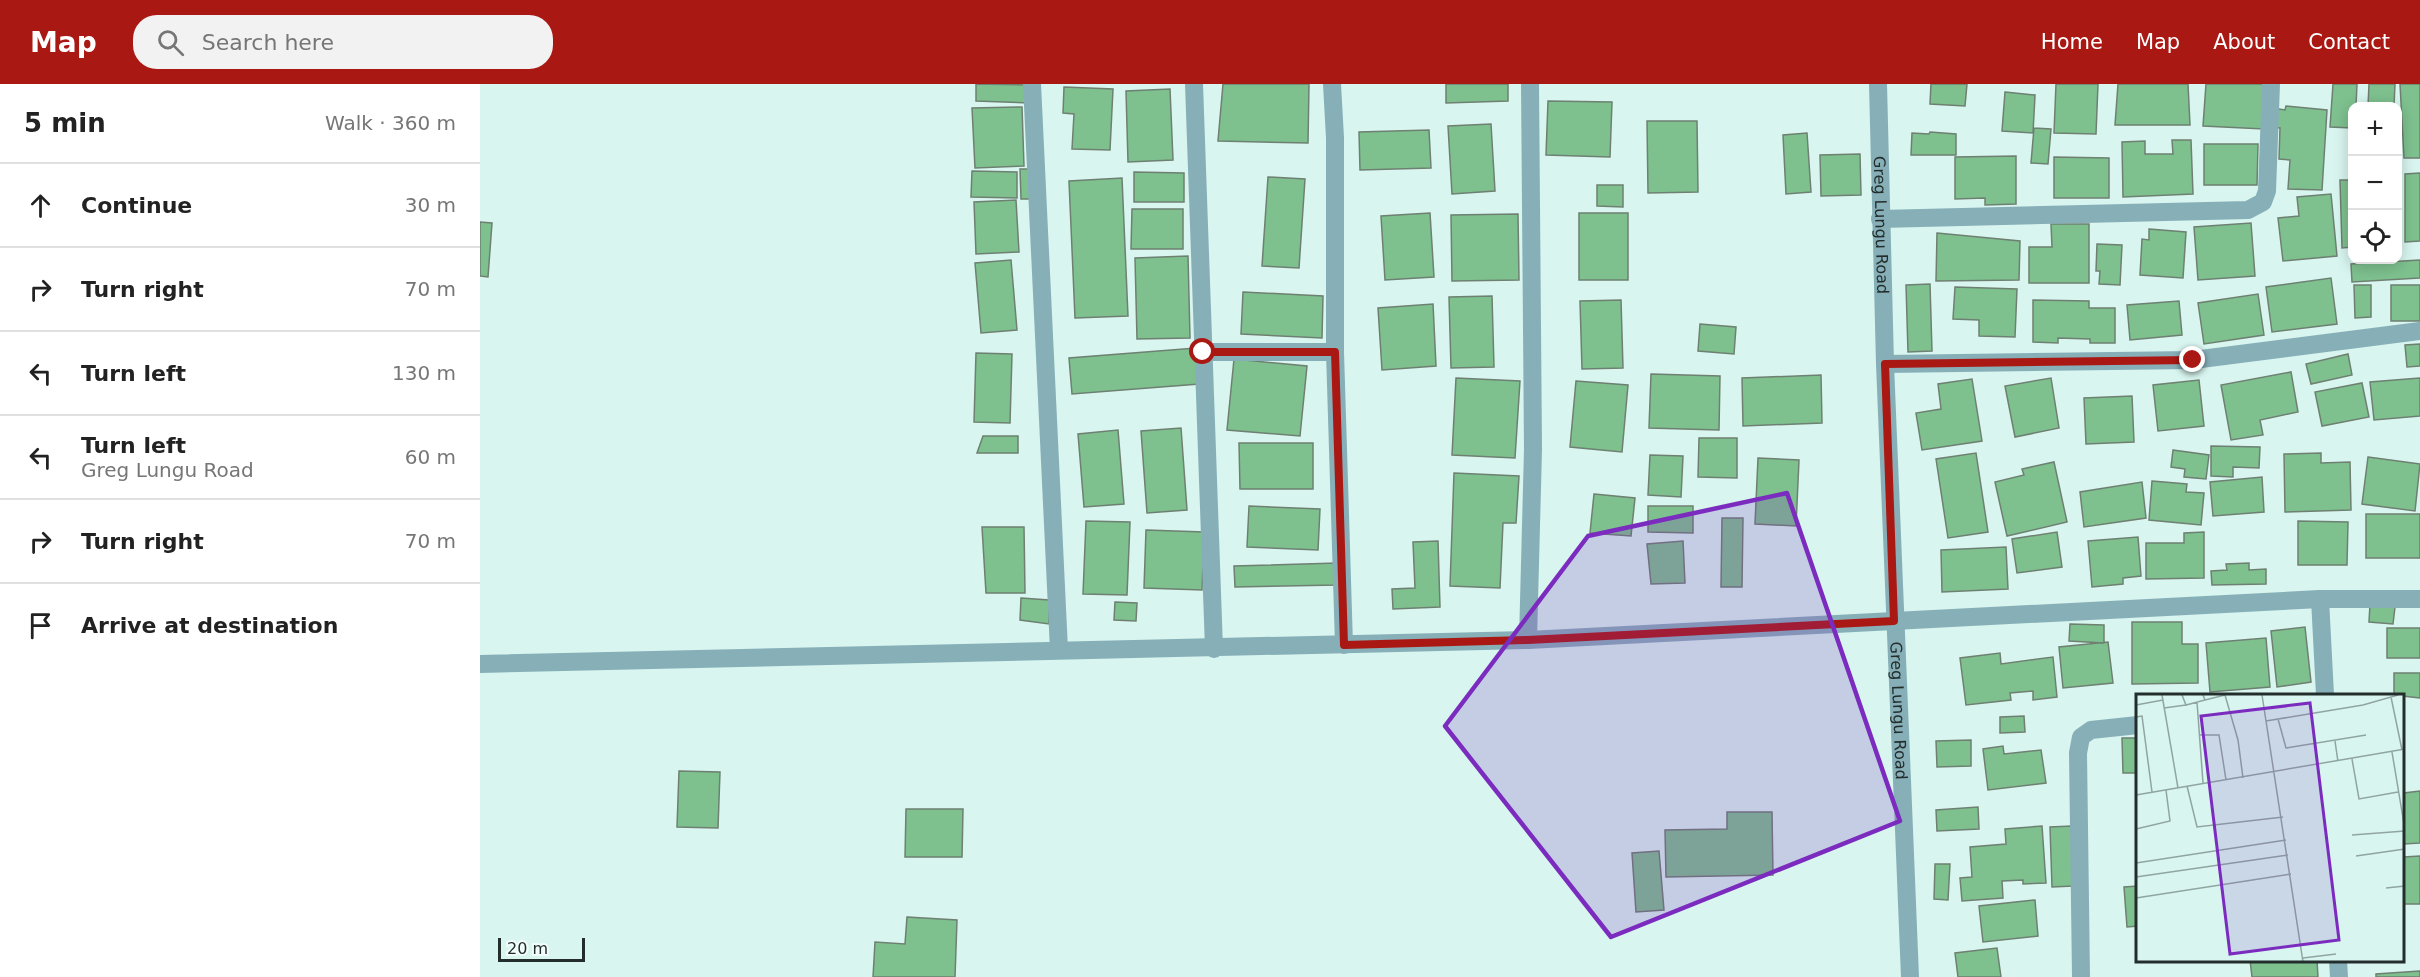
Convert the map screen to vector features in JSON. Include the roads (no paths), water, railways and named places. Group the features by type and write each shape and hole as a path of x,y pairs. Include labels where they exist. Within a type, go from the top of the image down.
{"street":[{"path":"1032,84 1059,650"},
{"path":"1194,84 1214,649"},
{"path":"1332,84 1335,138 1335,352 1344,645"},
{"path":"1528,640 1533,405 1530,313 1530,84"},
{"name":"Greg Lungu Road","path":"1878,84 1880,219 1894,621 1910,977"},
{"path":"1880,219 2248,210 2263,202 2267,191 2271,84"},
{"path":"1885,364 2193,360 2420,331"},
{"path":"1203,352 1335,352"},
{"path":"480,664 1059,650 1214,649 1528,640 2320,599 2420,599"},
{"path":"2320,599 2325,694"},
{"path":"2081,977 2078,753 2081,736 2091,730 2136,724"},
{"path":"2338,962 2339,977"}]}
